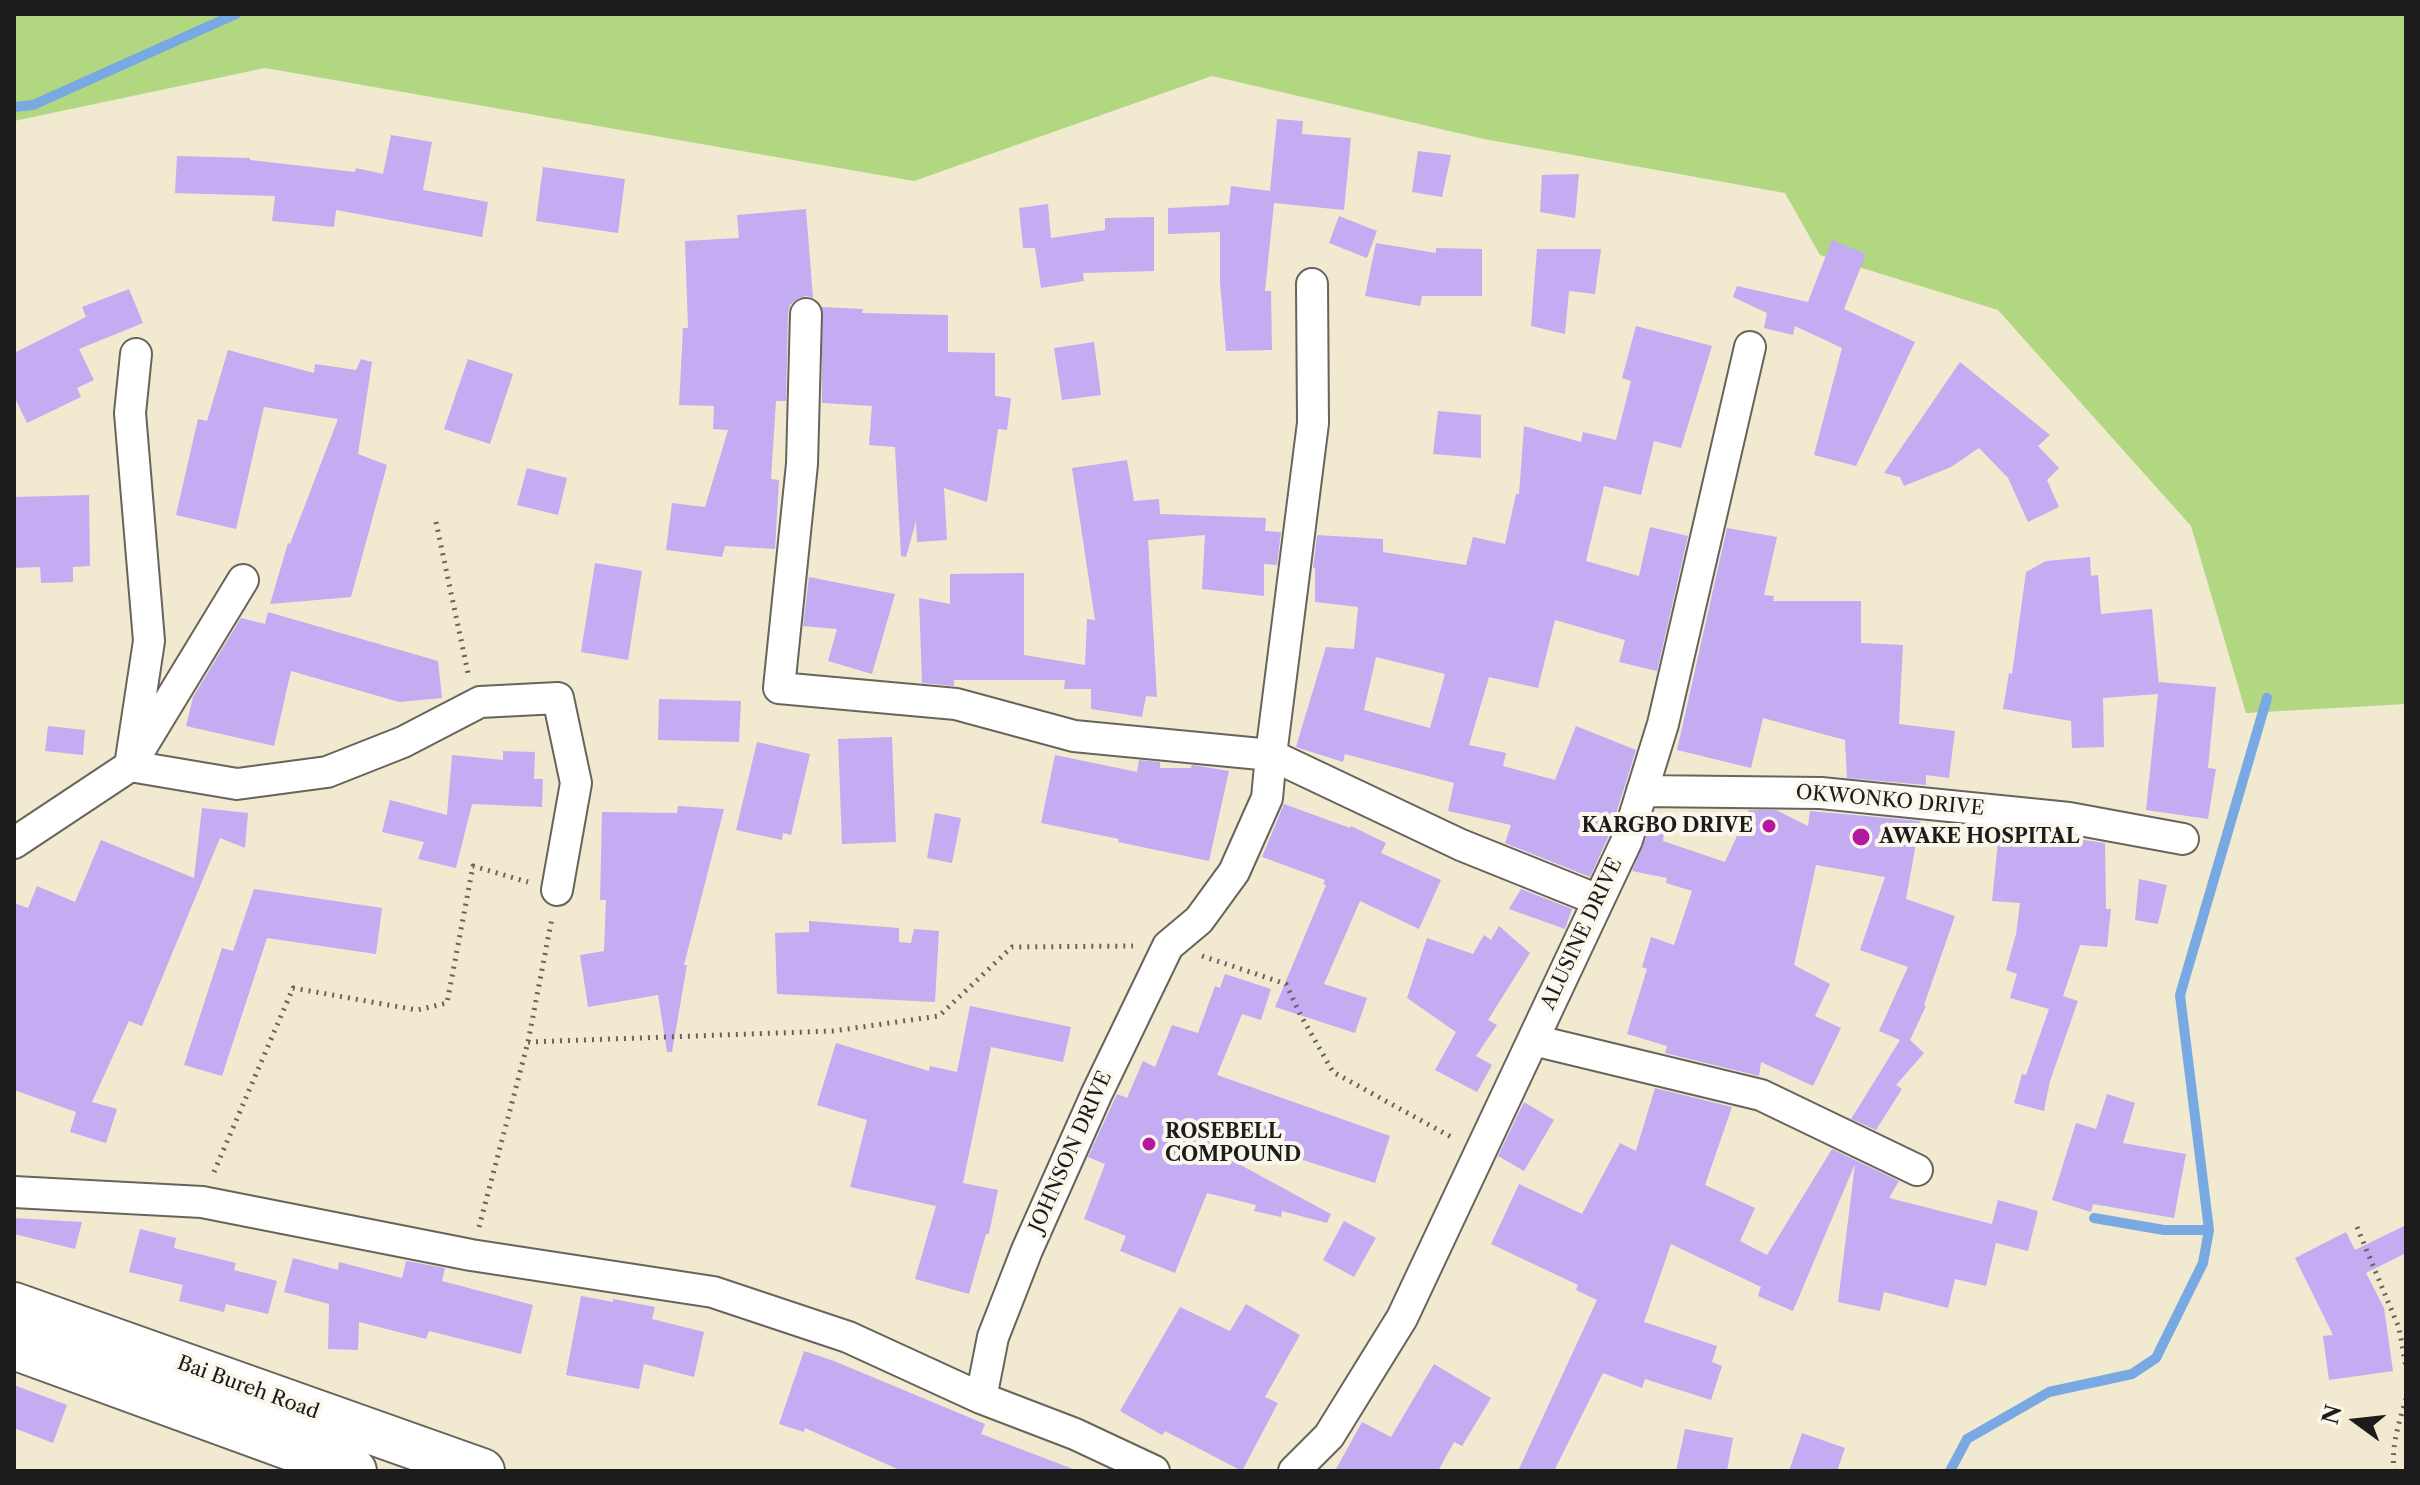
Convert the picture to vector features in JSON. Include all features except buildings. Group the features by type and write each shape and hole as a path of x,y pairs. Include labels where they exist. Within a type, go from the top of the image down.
{"highway":[{"name":"Bai Bureh Road","path":"14,1305 482,1471"},
{"name":"Bai Bureh Road","path":"14,1347 354,1471"}],"street":[{"name":"JOHNSON DRIVE","path":"981,1398 993,1337 1027,1250 1097,1093 1168,946 1199,920 1234,872 1267,798 1313,423 1312,284"},
{"path":"806,314 802,464 779,688 956,704 1074,736 1271,755 1461,845 1598,900"},
{"name":"ALUSINE DRIVE","path":"1294,1471 1329,1436 1402,1318 1627,840 1663,724 1750,347"},
{"path":"130,766 149,641 130,413 136,354"},
{"path":"14,843 130,766 243,580"},
{"path":"130,766 237,784 327,772 403,742 480,702 558,698 576,783 557,890"},
{"name":"OKWONKO DRIVE","path":"1642,791 1821,793 2069,818 2183,839"},
{"path":"1533,1040 1761,1095 1917,1170"},
{"path":"14,1192 202,1202 471,1255 713,1292 848,1337 981,1398 1075,1434 1154,1471"}],"path":[{"path":"436,522 475,705"},
{"path":"202,1202 293,988 417,1010 447,1003 473,866 557,890 528,1042 471,1255"},
{"path":"528,1042 833,1031 939,1016 1012,947 1168,946 1286,984 1333,1072 1480,1152"},
{"path":"2357,1227 2399,1328 2406,1367"},
{"path":"2394,1471 2392,1456 2406,1399"}],"green space":[{"path":"14,14 2406,14 2406,704 2246,713 2191,526 1998,310 1820,255 1785,193 1484,139 1212,76 914,181 265,68 14,121"}],"waterway":[{"path":"14,107 33,105 236,14"},
{"path":"1950,1471 1967,1439 2049,1392 2132,1374 2156,1358 2203,1263 2209,1230 2180,995 2267,698"},
{"path":"2094,1218 2164,1230 2209,1230"}],"place":[{"name":"KARGBO DRIVE","path":"1769,826"},
{"name":"AWAKE HOSPITAL","path":"1861,837"},
{"name":"ROSEBELL COMPOUND","path":"1149,1144"}]}
